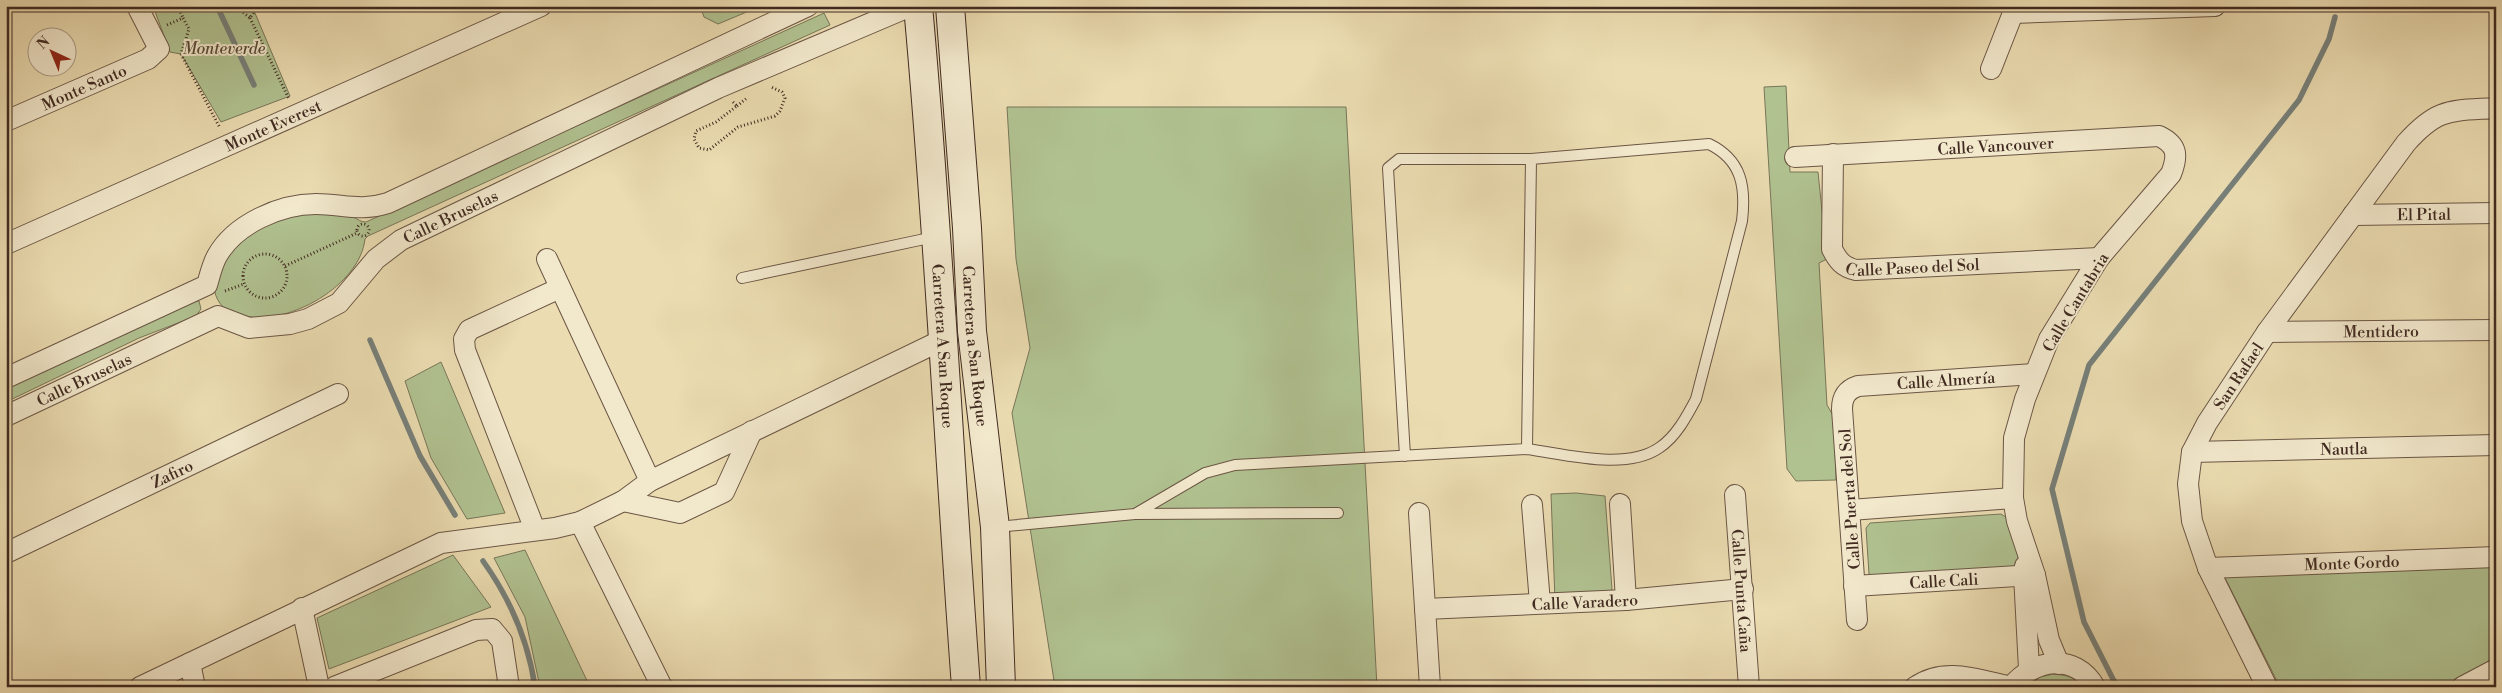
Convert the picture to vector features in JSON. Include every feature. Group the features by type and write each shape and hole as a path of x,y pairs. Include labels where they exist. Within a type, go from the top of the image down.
{"main road":[{"name":"Carretera A San Roque","path":"918,6 937,236 942,340 966,687"},
{"name":"Carretera a San Roque","path":"950,6 967,228 972,331 995,527 1001,687"},
{"path":"950,450 962,465 979,513 995,527 978,544 973,558 968,590 960,610"}],"street":[{"name":"Monte Santo","path":"6,121 148,58 158,49 137,6"},
{"name":"Monte Everest","path":"6,244 541,6"},
{"path":"218,316 207,285 217,256 231,238 255,221 296,206 316,204 363,209 388,203 808,6"},
{"name":"Calle Bruselas","path":"6,416 218,316 238,325 264,328 290,324 328,310 350,291 376,258 401,240 718,88 882,12 911,6"},
{"path":"1991,69 2011,10 2215,6"},
{"name":"San Rafael","path":"2268,687 2208,568 2192,521 2188,484 2192,452 2207,423 2266,332 2422,125 2433,117 2448,111 2496,108"},
{"name":"Calle Vancouver","path":"1795,157 2159,136"},
{"name":"Calle Cantabria","path":"2029,670 2029,575 2027,555 2013,498 2014,438 2034,374 2049,339 2099,258 2172,174 2176,159 2175,149 2169,141 2159,136"},
{"name":"Calle Paseo del Sol","path":"1833,154 1832,249 1837,260 1846,267 1856,270 2099,258"},
{"name":"El Pital","path":"2353,215 2496,213"},
{"path":"547,259 650,482"},
{"name":"Calle Bruselas","path":"6,378 207,285"},
{"path":"535,530 465,350 464,338 469,330 560,288"},
{"name":"Mentidero","path":"2266,332 2496,330"},
{"path":"140,687 441,543 580,522 623,501 650,482 942,340"},
{"name":"Calle Almería","path":"1858,386 2034,374"},
{"name":"Calle Puerta del Sol","path":"1857,620 1842,401 1851,388 1858,386"},
{"name":"Zafiro","path":"6,553 338,394"},
{"path":"623,501 680,513 724,492 752,432"},
{"name":"Nautla","path":"2192,452 2496,445"},
{"name":"Calle Punta Caña","path":"1735,495 1749,687"},
{"path":"1850,510 2013,498"},
{"path":"1532,504 1540,604"},
{"path":"1620,504 1626,600"},
{"path":"1419,513 1430,687"},
{"path":"580,522 662,687"},
{"name":"Monte Gordo","path":"2208,568 2496,557"},
{"name":"Calle Cantabria","path":"2029,575 2058,664"},
{"name":"Calle Cali","path":"1854,586 2029,575"},
{"name":"Calle Varadero","path":"1426,609 1626,600 1743,589"},
{"path":"302,608 319,687"},
{"path":"334,687 476,630 492,629 502,641 508,687"},
{"path":"190,663 194,687"},
{"path":"1914,687 1929,678 1949,675 2011,687 2029,670 2038,665 2058,664 2078,670 2096,687"},
{"path":"2462,687 2496,669"}],"lane":[{"path":"1135,514 1218,468 1235,465 1405,456 1527,449 1622,460 1639,457 1660,448 1674,434 1696,399 1737,244 1744,207 1741,177 1734,163 1724,152 1709,144 1531,159 1399,159 1388,168 1405,456"},
{"path":"1527,449 1531,159"},
{"path":"742,278 937,236"},
{"path":"995,527 1135,514 1338,513"}],"path":[{"path":"178,6 183,18"},
{"path":"235,6 250,18 297,114"},
{"path":"250,18 258,6"},
{"path":"181,54 229,145"},
{"path":"750,96 716,122 696,130 694,139 699,148 709,150 738,127 771,118 780,111 785,98 782,92 764,86"},
{"path":"718,88 737,106"},
{"path":"361,224 369,227 370,231 366,236 357,233 358,226 361,224"},
{"path":"285,266 357,233"},
{"path":"267,253 281,260 285,266 287,273 284,287 274,296 267,298 253,295 244,284 243,269 252,257 267,253"}],"green space":[{"name":"Monteverde","path":"153,6 252,6 290,96 221,122 181,54 170,52"},
{"path":"700,6 761,6 718,24 704,17"},
{"path":"824,13 830,25 368,236 365,239 360,256 350,272 320,298 301,308 282,315 245,316 227,311 216,295 215,279 223,262 236,247 273,221 307,210 344,215 366,222"},
{"path":"1786,86 1790,172 1818,172 1827,259 1819,263 1827,405 1834,417 1836,480 1796,481 1787,469 1764,87"},
{"path":"1007,107 1346,107 1377,687 1055,687 1012,413 1030,348 1016,259"},
{"path":"191,301 199,301 201,309 196,316 139,338 6,402 6,386"},
{"path":"441,362 505,513 467,519 431,458 405,381"},
{"path":"1576,493 1605,496 1612,589 1606,598 1555,601 1551,494"},
{"path":"2001,514 2009,519 2020,565 2015,570 1876,579 1869,574 1866,528 1870,523"},
{"path":"525,550 590,687 540,687 525,617 494,558"},
{"path":"453,555 491,607 329,669 317,618"},
{"path":"2496,566 2496,662 2447,687 2280,687 2224,576"},
{"path":"2053,674 2070,677 2084,687 2027,687 2040,677"}],"waterway":[{"path":"217,6 254,85"},
{"path":"2117,687 2084,622 2052,489 2089,365 2299,100 2329,39 2335,17"},
{"path":"370,340 420,456 455,515"},
{"path":"483,561 502,591 517,621 528,653 535,687"}]}
